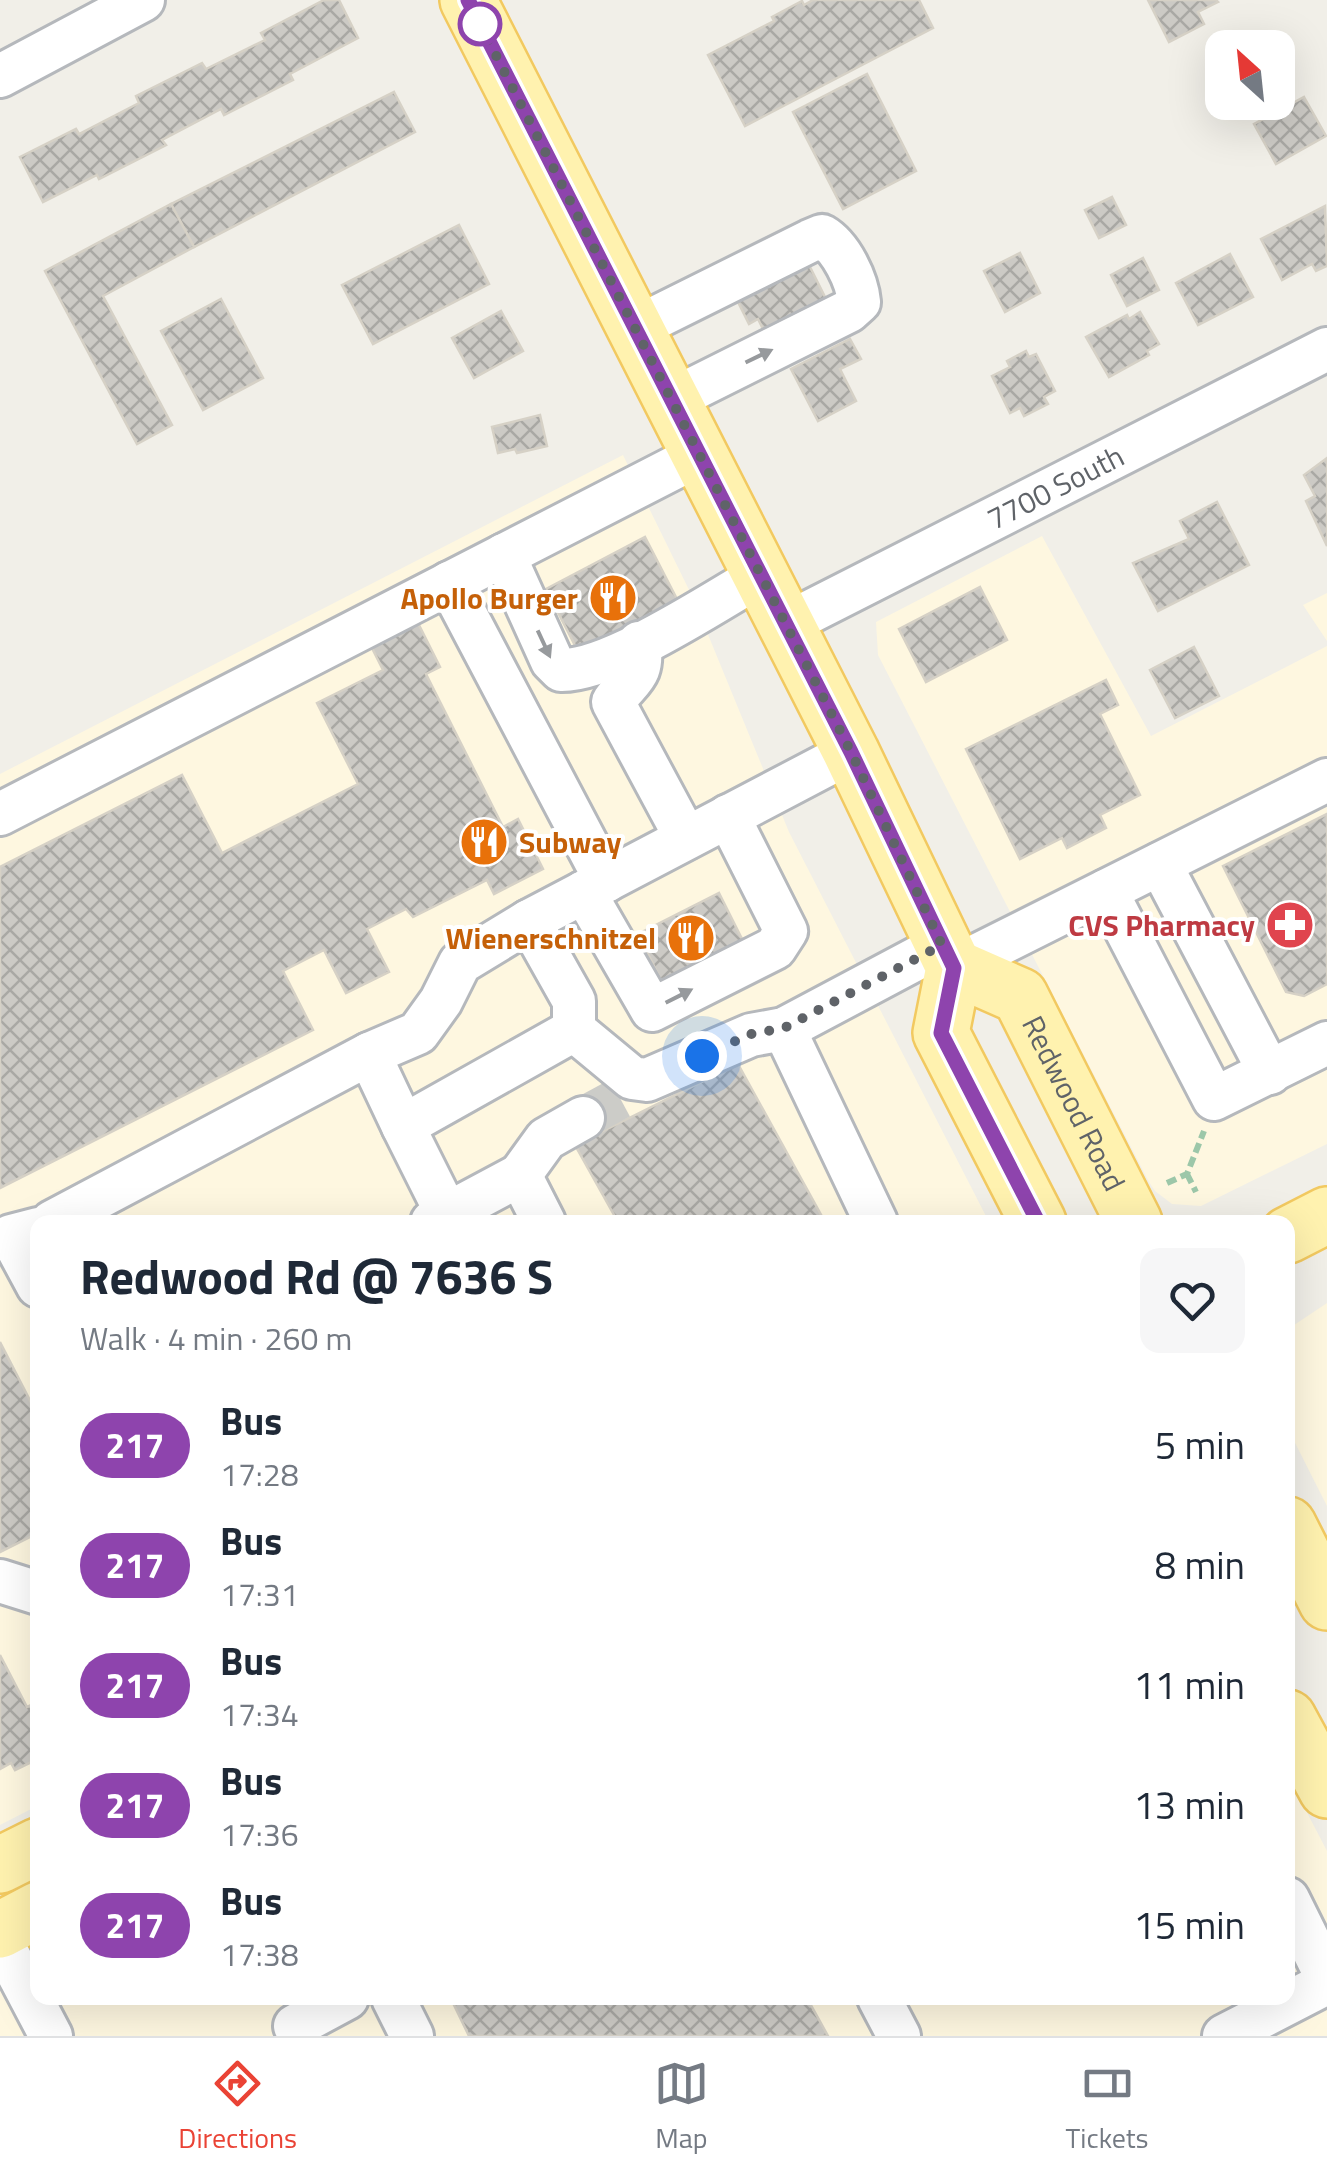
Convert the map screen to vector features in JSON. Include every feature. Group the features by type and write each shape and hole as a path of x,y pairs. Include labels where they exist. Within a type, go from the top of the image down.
{"main road":[{"path":"480,4 635,328 851,752 948,956 941,1033 1034,1215"},
{"name":"Redwood Road","path":"948,956 1020,996 1150,1203"},
{"path":"1295,1231 1327,1215"},
{"path":"1295,1539 1327,1602"},
{"path":"1295,1731 1327,1790"},
{"path":"0,1866 30,1850"},
{"path":"0,1930 30,1914"}],"street":[{"path":"0,76 144,0"},
{"path":"635,328 810,241 822,236 834,243 858,290 859,302 850,311 672,400"},
{"name":"7700 South","path":"786,624 1327,348"},
{"path":"0,814 700,455"},
{"path":"504,555 552,661 560,670 579,670 639,644 761,575"},
{"path":"450,583 652,1010 775,948 786,930 728,816"},
{"path":"639,644 639,674 613,702 686,838"},
{"path":"65,1215 369,1054 418,1033 441,1001 460,964 529,921 851,752"},
{"path":"452,1215 520,1175 546,1139 617,1099 751,1034 784,1028 1106,890 1327,780"},
{"path":"1160,864 1270,1073"},
{"path":"1106,890 1214,1099 1327,1044"},
{"path":"529,921 574,1001 574,1030"},
{"path":"784,1028 873,1215"},
{"path":"574,1030 632,1078 617,1099"},
{"path":"403,1126 574,1030"},
{"path":"369,1054 441,1215"},
{"path":"520,1175 540,1215"},
{"path":"16,1235 30,1267"},
{"path":"0,1581 30,1590"},
{"path":"1295,1914 1327,1981 1295,1998"},
{"path":"0,1939 30,1995"},
{"path":"35,2005 52,2036"},
{"path":"291,2020 328,2005"},
{"path":"396,2005 412,2036"},
{"path":"882,2005 899,2036"},
{"path":"1224,2036 1282,2005"}],"path":[{"path":"1150,1203 1187,1174 1210,1115"},
{"path":"1187,1174 1196,1192"}],"shaded area":[{"path":"623,455 693,598 789,832 985,1215 30,1215 30,1810 0,1825 0,774"},
{"path":"1042,536 1151,736 1327,646 1327,1144 1201,1206 1172,1204 1149,1182 878,655 876,622"},
{"path":"1327,593 1327,641 1303,605"},
{"path":"1327,1303 1327,1506 1295,1443 1295,1324"},
{"path":"1295,1789 1327,1851 1327,2036 0,2036 0,1970 30,1955 30,2005 1295,2005"}],"building":[{"path":"324,0 339,0 358,38 290,74 293,80 224,115 221,109 162,140 166,145 43,202 20,157 76,129 79,134 139,103 136,96 202,63 206,69 265,40 261,33"},
{"path":"813,0 919,0 933,28 745,126 708,55 774,21 772,17 802,1 804,5"},
{"path":"1148,0 1218,2 1198,12 1204,24 1169,42"},
{"path":"867,74 916,171 843,209 793,112"},
{"path":"394,92 415,132 194,247 171,204"},
{"path":"1304,97 1326,136 1276,164 1254,124 1261,120 1295,120 1295,102"},
{"path":"1112,197 1126,225 1099,238 1085,210"},
{"path":"171,204 194,247 103,296 172,425 137,444 45,271"},
{"path":"1325,206 1327,266 1316,271 1312,264 1282,280 1261,239"},
{"path":"459,225 489,284 373,344 342,285"},
{"path":"1020,253 1040,293 1005,312 984,271"},
{"path":"1230,254 1253,297 1198,325 1176,283"},
{"path":"804,255 831,309 769,341 758,319 749,324 733,292"},
{"path":"1143,258 1159,290 1127,306 1111,275"},
{"path":"221,299 263,378 203,410 161,331"},
{"path":"501,311 523,351 474,378 452,338"},
{"path":"1140,312 1159,344 1147,351 1149,355 1109,377 1086,337"},
{"path":"850,339 861,359 840,369 856,401 818,421 791,369"},
{"path":"1026,351 1029,357 1036,354 1055,391 1044,397 1048,404 1024,416 1020,408 1010,413 992,376 1010,367 1007,361"},
{"path":"540,415 547,446 498,453 492,427"},
{"path":"1327,458 1327,546 1306,501 1315,496 1304,475"},
{"path":"1217,502 1249,565 1158,611 1133,563 1189,539 1180,521"},
{"name":"Apollo Burger","path":"645,537 681,607 582,659 546,589"},
{"path":"980,587 1007,640 926,682 899,629"},
{"path":"417,621 440,667 426,674 503,827 518,819 543,869 494,894 487,880 413,917 406,909 367,929 389,972 346,993 324,950 283,971 313,1030 0,1188 0,867 182,775 222,853 358,784 317,703 383,670 370,644"},
{"path":"1194,647 1219,696 1175,718 1150,670"},
{"path":"1106,680 1118,705 1100,714 1140,795 1100,815 1106,828 1067,848 1062,838 1020,859 966,749"},
{"name":"CVS Pharmacy","path":"1327,814 1327,984 1304,996 1286,992 1223,866"},
{"name":"Wienerschnitzel","path":"719,893 744,943 663,984 638,934"},
{"path":"738,1064 821,1215 614,1215 575,1145"},
{"path":"0,1342 30,1400 30,1537 0,1552"},
{"path":"0,1655 27,1707 30,1706 30,1763 15,1770 11,1763 0,1769"},
{"path":"454,2005 811,2005 828,2036 469,2036"}],"tunnel":[{"path":"583,1118 620,1098"}],"bus line":[{"name":"217","path":"468,0 851,752 954,968 941,1033 1034,1215"}],"place":[{"name":"Apollo Burger","path":"613,598"},
{"name":"Subway","path":"484,842"},
{"name":"CVS Pharmacy","path":"1290,925"},
{"name":"Wienerschnitzel","path":"691,938"}],"route":[{"path":"480,24 851,752 942,945 784,1028 751,1034 702,1056"}]}
